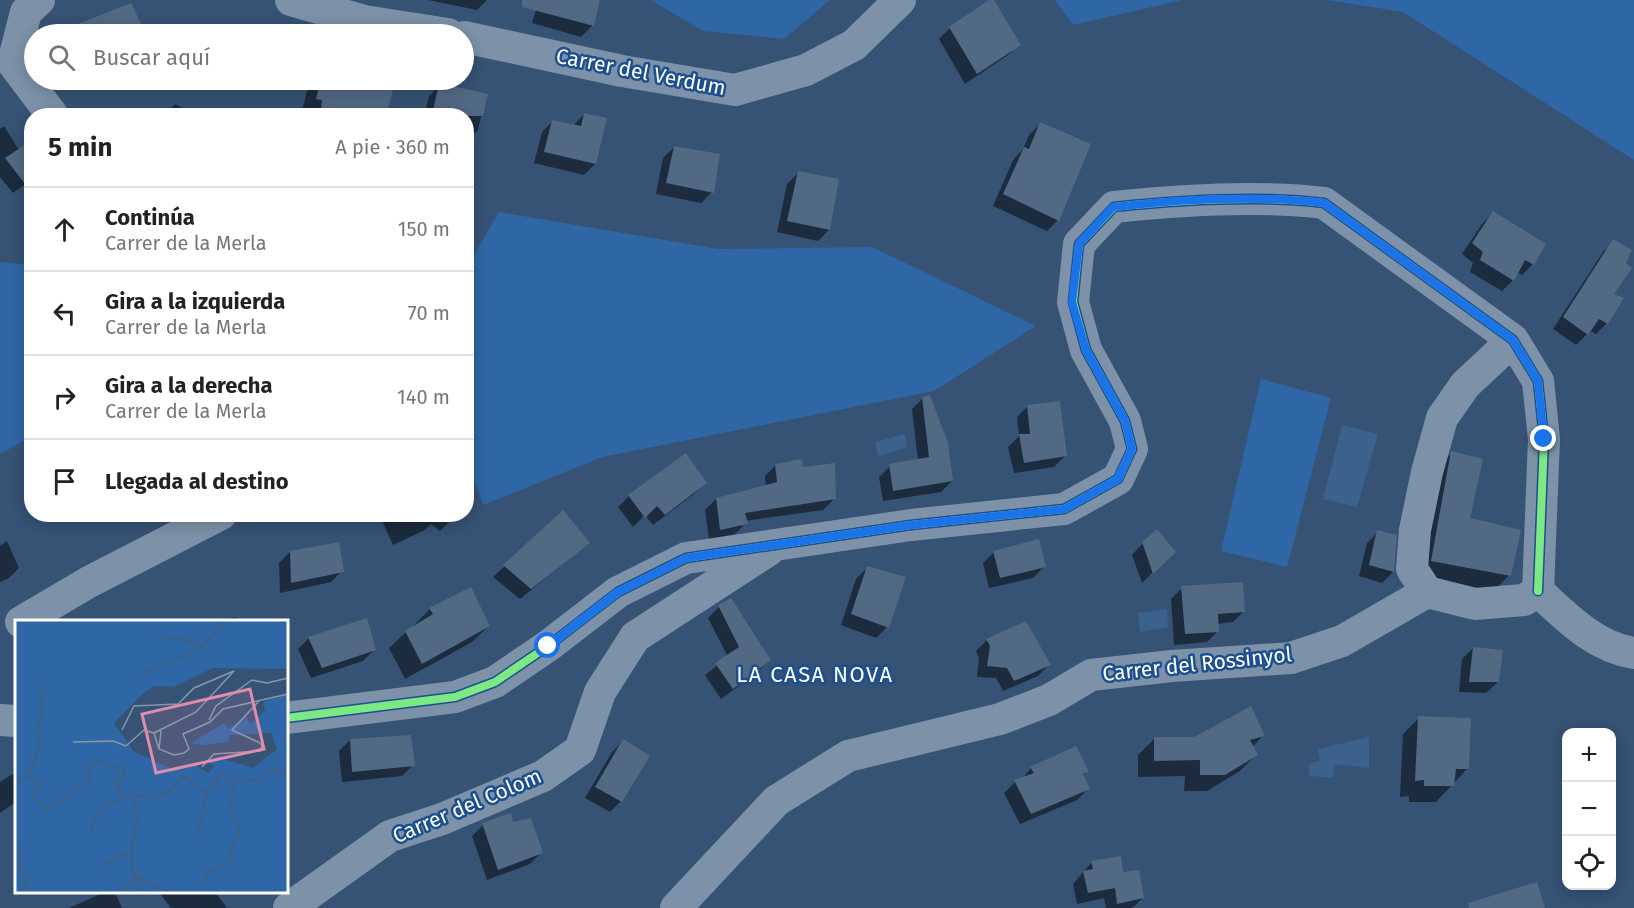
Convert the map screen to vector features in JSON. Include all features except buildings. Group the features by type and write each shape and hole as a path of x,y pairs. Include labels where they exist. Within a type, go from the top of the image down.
{"street":[{"path":"24,78 13,63 26,12 39,0"},
{"path":"291,0 364,21 383,24"},
{"name":"Carrer del Verdum","path":"474,39 622,71 735,90 806,70 854,45 900,0"},
{"path":"33,90 47,108"},
{"path":"288,718 455,697 495,682 548,646 618,592 686,558 911,525 1064,509 1118,479 1132,449 1125,421 1086,350 1072,302 1079,244 1113,207 1173,200 1301,200 1324,203 1513,340 1538,381 1544,439 1531,596"},
{"path":"1513,340 1465,385 1442,418 1427,472 1415,530 1412,569 1426,592 1475,604 1531,596 1578,628 1623,651 1634,653"},
{"path":"23,620 89,582 205,522"},
{"name":"Carrer del Colom","path":"289,908 390,836 442,819 543,776 580,750 600,692 635,637 778,545"},
{"name":"Carrer del Rossinyol","path":"676,908 777,801 848,756 1000,719 1049,700 1091,675 1172,666 1291,658 1342,641 1426,592"},
{"path":"0,634 15,625"},
{"path":"0,720 15,721"}],"shaded area":[{"path":"651,0 830,0 784,39 703,31"},
{"path":"1055,0 1182,0 1073,25"},
{"path":"1327,0 1634,0 1634,160 1403,12"},
{"path":"499,212 718,249 872,247 1036,326 934,391 602,457 483,505 474,480 474,255"},
{"path":"0,262 24,264 24,441 0,454"},
{"path":"1261,379 1331,398 1287,567 1221,551"},
{"path":"1342,425 1378,434 1357,507 1323,499"},
{"path":"905,434 907,448 878,456 875,442"},
{"path":"1167,609 1168,627 1140,632 1138,613"},
{"path":"1369,737 1369,768 1335,764 1333,778 1310,776 1308,764 1320,761 1318,749"}],"cycle path":[{"path":"288,718 455,697 495,682 548,646 618,592 686,558 911,525 1064,509 1118,479 1132,449 1125,421 1086,350 1073,302 1079,244 1114,207 1219,199 1272,199 1324,203 1513,340 1538,381 1544,439 1538,591"}],"district":[{"name":"LA CASA NOVA","path":"815,674"}],"route":[{"path":"548,646 618,592 686,558 911,525 1064,509 1118,479 1132,449 1125,421 1086,350 1072,302 1079,244 1113,207 1173,200 1301,200 1324,203 1513,340 1538,381 1544,439"}]}
